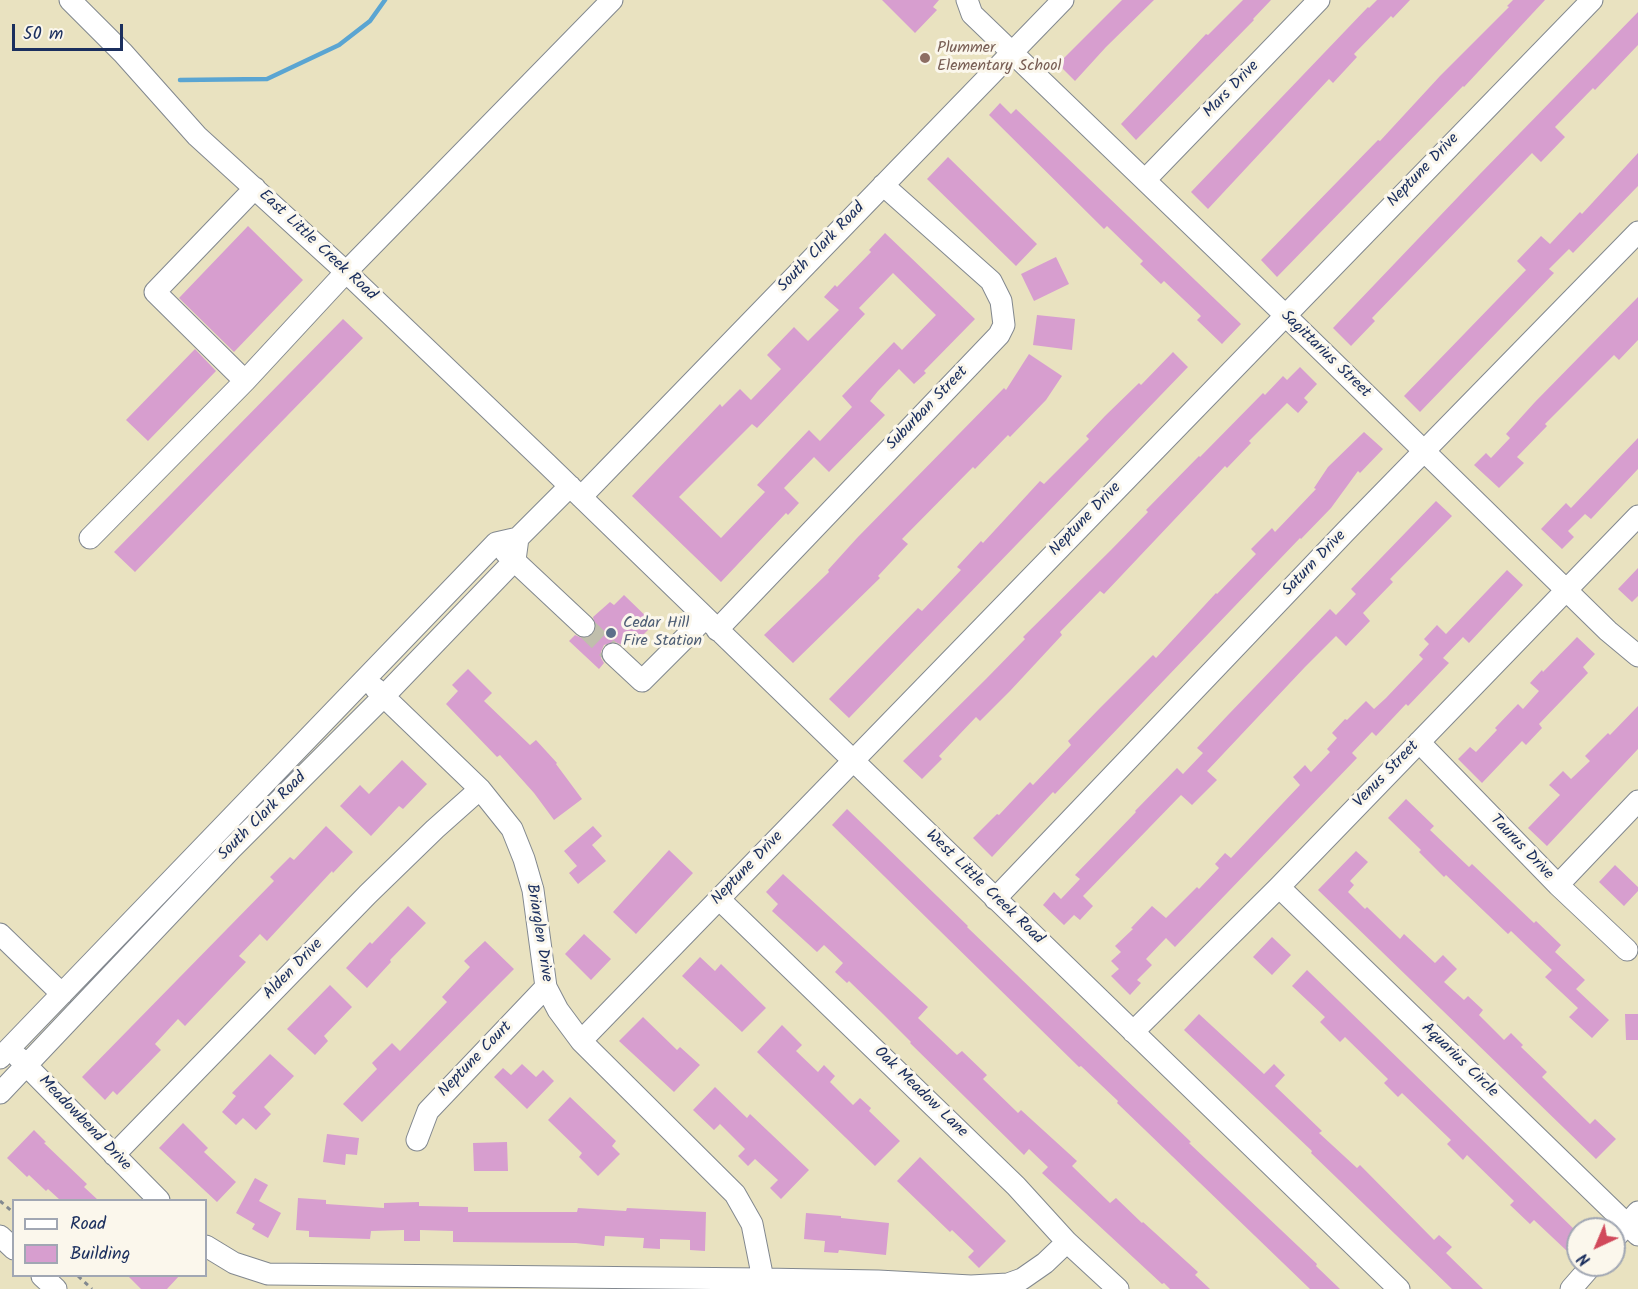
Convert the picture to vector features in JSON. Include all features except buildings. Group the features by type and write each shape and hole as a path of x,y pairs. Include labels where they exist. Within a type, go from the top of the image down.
{"street":[{"name":"East Little Creek Road","path":"70,0 123,52 197,136 346,272 575,491"},
{"path":"90,538 245,381 346,272 612,0"},
{"name":"Sagittarius Street","path":"967,0 972,14 1014,52 1608,631 1638,656"},
{"name":"South Clark Road","path":"518,538 575,491 883,185 1063,0"},
{"name":"Mars Drive","path":"1145,180 1319,0"},
{"name":"Neptune Drive","path":"581,1041 1592,0"},
{"name":"Suburban Street","path":"711,624 999,335 1004,325 1001,301 991,281 883,185"},
{"path":"245,381 154,292 255,188"},
{"name":"Saturn Drive","path":"995,899 1346,531 1638,232"},
{"name":"West Little Creek Road","path":"575,491 1399,1289"},
{"name":"Venus Street","path":"1133,1032 1279,887 1638,516"},
{"path":"496,543 518,538 514,560"},
{"path":"496,543 584,626"},
{"name":"South Clark Road","path":"5,1053 496,543"},
{"name":"South Clark Road","path":"0,1093 232,848 384,696 514,560"},
{"path":"613,654 642,681 711,624"},
{"name":"Briarglen Drive","path":"366,679 480,789 512,829 533,890 546,987 558,1010 581,1041 735,1194 752,1224 764,1279"},
{"name":"Taurus Drive","path":"1419,742 1558,885 1627,950"},
{"name":"Alden Drive","path":"114,1155 368,894 480,789"},
{"path":"1558,885 1638,801"},
{"name":"Aquarius Circle","path":"1279,887 1629,1227"},
{"name":"Oak Meadow Lane","path":"719,899 1016,1186 1067,1242 1118,1289"},
{"path":"0,934 62,994"},
{"name":"Neptune Court","path":"417,1140 428,1111 546,987"},
{"name":"Meadowbend Drive","path":"5,1053 27,1066 158,1199"},
{"path":"0,1236 12,1247"},
{"path":"207,1247 234,1263 268,1274 350,1282 764,1279 878,1281 971,1286 1008,1284 1022,1279 1045,1263 1067,1242"},
{"path":"44,1277 56,1289"},
{"path":"1571,1289 1582,1277"}],"path":[{"path":"0,1201 12,1211"},
{"path":"80,1277 92,1289"}],"waterway":[{"path":"180,80 267,79 339,45 370,21 385,0"}],"tunnel":[{"path":"584,626 613,654"}],"place":[{"name":"Plummer Elementary School","path":"925,58"},
{"name":"Cedar Hill Fire Station","path":"611,633"}]}
